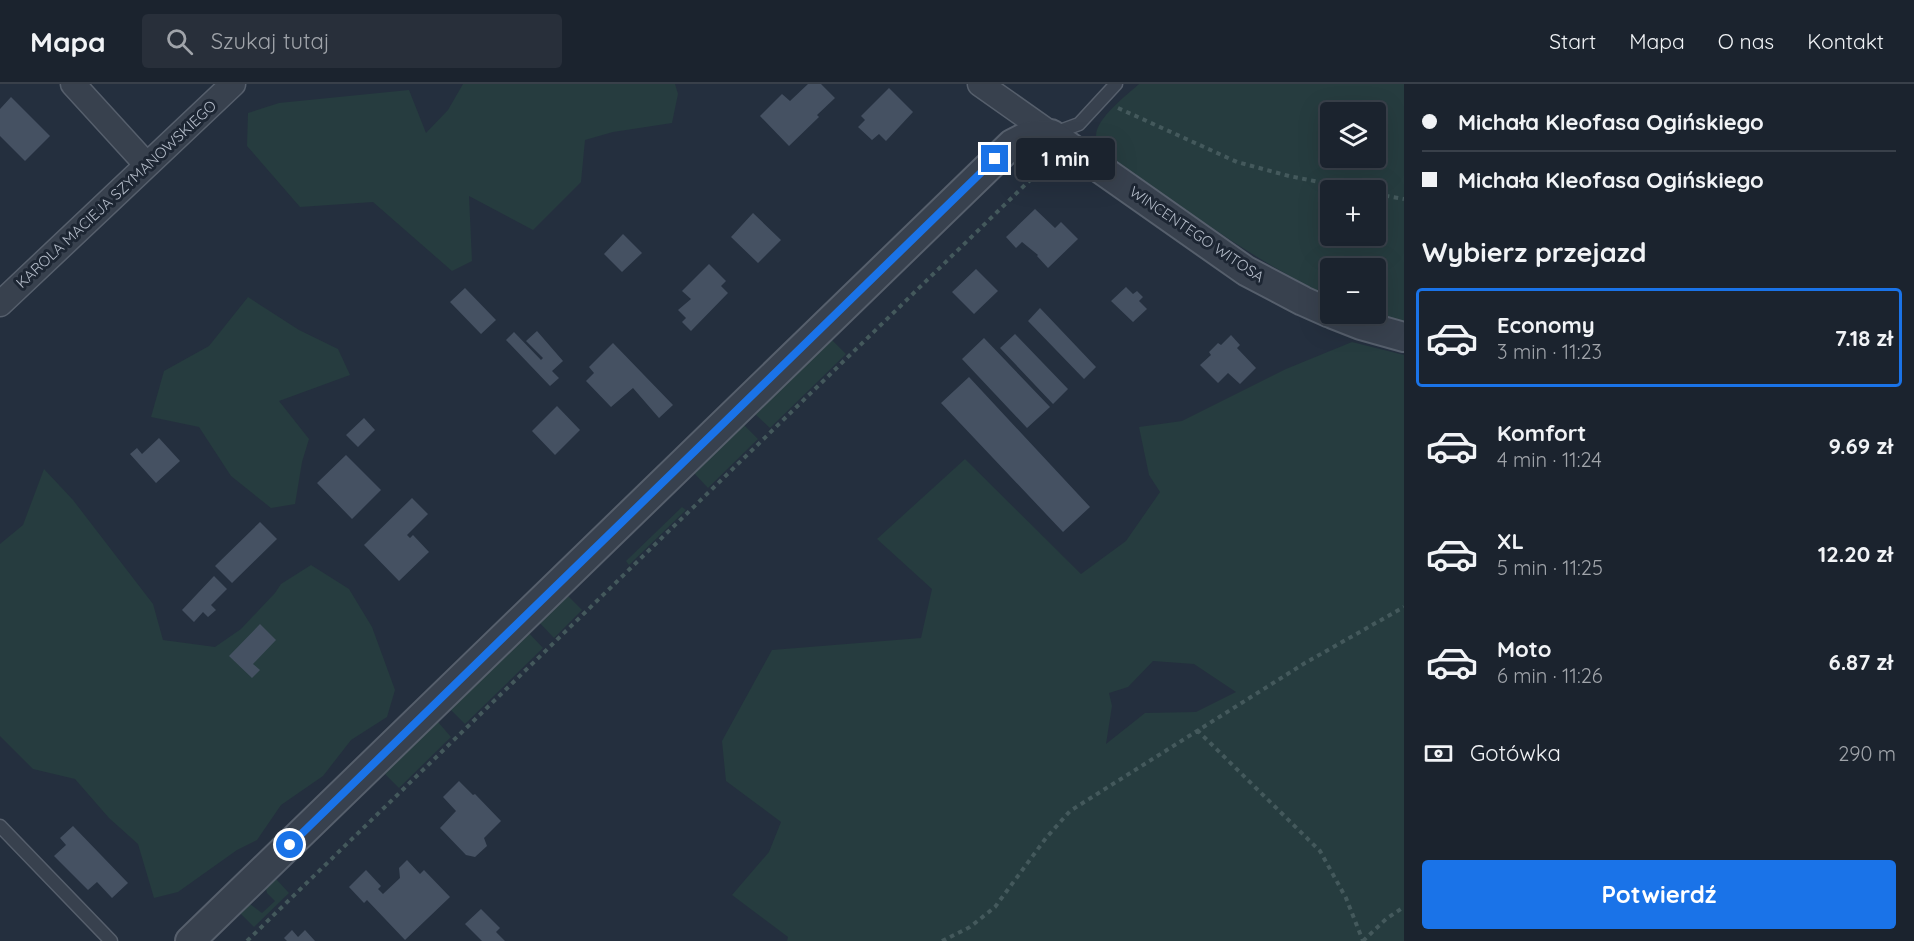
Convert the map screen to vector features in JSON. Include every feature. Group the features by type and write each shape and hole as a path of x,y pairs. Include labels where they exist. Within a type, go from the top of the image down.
{"street":[{"path":"73,84 146,164"},
{"name":"KAROLA MACIEJA SZYMANOWSKIEGO","path":"0,304 233,84"},
{"name":"WINCENTEGO WITOSA","path":"980,84 1246,271 1303,302 1320,308"},
{"path":"190,941 995,159 1012,144 1028,135 1051,134"},
{"name":"WINCENTEGO WITOSA","path":"1358,324 1404,337"}],"lane":[{"path":"1051,134 1079,124 1116,84"},
{"path":"0,826 111,941"}],"path":[{"path":"1100,103 1118,108 1237,162 1320,182"},
{"path":"247,941 1028,182 1046,168 1090,161"},
{"path":"1386,196 1404,199"},
{"path":"942,941 970,927 994,907 1046,838 1070,811 1305,663 1404,608"},
{"path":"1197,730 1320,851 1346,898 1363,941 1386,919 1404,907"}],"green space":[{"path":"463,84 675,84 678,94 672,123 613,132 585,140 581,182 533,230 469,196 472,261 452,271 373,202 300,207 247,146 248,113 279,103 409,90 426,133 448,110"},
{"path":"1139,84 1404,84 1404,325 1386,320 1386,258 1320,258 1320,292 1300,282 1241,247 1100,150 1096,136 1097,129 1113,107"},
{"path":"248,297 299,330 338,349 350,375 279,401 309,439 302,462 295,504 271,508 231,476 199,427 151,417 164,371 209,346"},
{"path":"831,339 846,354 770,428 755,414 756,408"},
{"path":"1352,342 1404,355 1404,941 787,941 788,937 732,895 769,852 781,822 726,781 722,741 772,650 921,638 932,589 877,539 965,459 1081,574 1126,541 1160,492 1149,475 1139,427 1182,421 1286,369","holes":["1153,661 1194,664 1236,692 1196,712 1145,713 1106,744 1112,706 1109,693 1128,687"]},
{"path":"738,425 744,425 758,439 708,488 693,472"},
{"path":"44,469 73,500 153,604 163,640 215,647 241,629 281,584 311,565 349,589 372,627 395,690 387,717 351,740 323,776 281,805 257,840 237,850 178,892 154,898 138,844 109,818 75,779 33,769 0,736 0,544 23,525"},
{"path":"682,507 686,510 629,565 626,561"},
{"path":"566,594 582,610 554,638 537,620"},
{"path":"526,630 543,648 465,724 450,709 449,705"},
{"path":"432,722 438,722 451,737 399,788 384,773 384,768"},
{"path":"273,879 276,879 289,893 254,927 240,913 240,910 250,904 262,913 275,901 267,893 266,888"}],"building":[{"path":"808,84 821,84 835,98 789,146 760,116 782,94 790,101"},
{"path":"889,88 913,112 886,141 879,134 872,140 858,127 865,120 861,116"},
{"path":"11,97 50,136 25,161 0,136 0,109"},
{"path":"1035,209 1055,228 1061,222 1078,239 1048,268 1038,255 1022,242 1016,248 1006,237"},
{"path":"753,213 781,240 758,263 731,237"},
{"path":"623,234 642,253 622,272 604,254"},
{"path":"709,264 726,281 721,286 728,293 691,331 682,322 686,318 678,310 691,299 682,291"},
{"path":"976,269 998,291 974,314 952,292"},
{"path":"1126,287 1133,294 1137,291 1143,297 1139,301 1147,309 1133,322 1111,301"},
{"path":"465,288 496,320 481,334 450,302"},
{"path":"1040,308 1096,367 1084,379 1028,321"},
{"path":"537,331 563,361 552,371 559,378 550,386 506,340 514,332 541,360 543,358 526,341"},
{"path":"1015,334 1068,389 1053,404 1000,348"},
{"path":"1231,335 1240,345 1237,348 1256,368 1240,384 1228,373 1218,383 1200,365 1211,355 1209,352 1218,343 1221,345"},
{"path":"984,338 1050,407 1027,428 962,359"},
{"path":"613,343 673,405 659,418 633,388 611,407 586,381 594,373 589,367"},
{"path":"969,377 1090,507 1063,532 941,403"},
{"path":"557,406 580,430 555,455 532,431"},
{"path":"364,418 375,430 358,447 346,435"},
{"path":"159,438 180,461 156,483 130,454 137,448 142,454"},
{"path":"346,455 381,490 352,519 317,483"},
{"path":"412,498 428,514 407,535 410,538 413,535 429,552 399,581 364,545"},
{"path":"260,522 277,539 232,583 215,566"},
{"path":"214,576 227,589 211,605 216,610 208,617 203,612 194,622 182,610"},
{"path":"260,624 276,640 253,664 260,670 252,678 229,656"},
{"path":"459,781 501,821 484,838 487,846 475,857 466,855 440,828 456,811 443,797"},
{"path":"73,826 128,883 112,898 97,882 88,890 54,856 66,845 60,838"},
{"path":"407,860 420,874 424,870 450,897 405,940 367,900 364,903 349,887 366,870 381,886 378,889 383,894 400,878 399,868"},
{"path":"481,909 500,928 496,932 505,941 482,941 465,924"},
{"path":"292,930 298,937 305,930 315,941 287,941 284,938"}],"route":[{"path":"290,845 995,159"}]}
